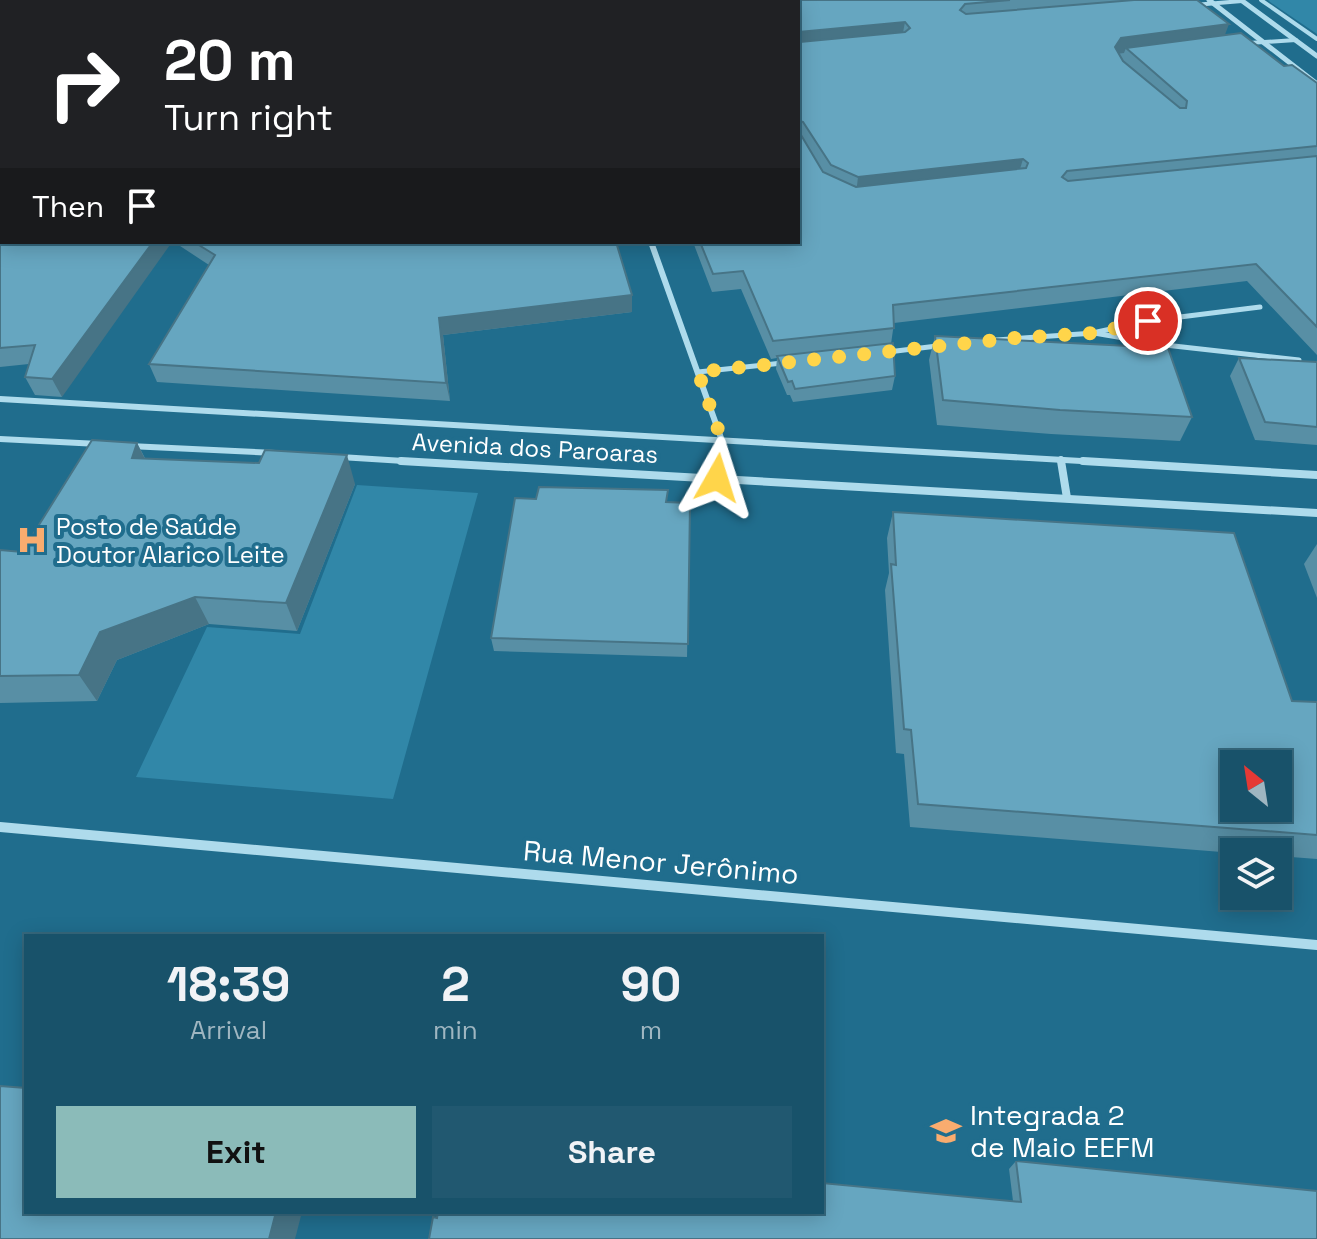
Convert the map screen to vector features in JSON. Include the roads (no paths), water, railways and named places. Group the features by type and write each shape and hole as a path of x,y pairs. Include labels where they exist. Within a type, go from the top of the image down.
{"street":[{"path":"1261,0 1317,39"},
{"path":"1242,1 1317,56"},
{"path":"1211,2 1317,84"},
{"path":"652,244 721,438 717,478"},
{"name":"Avenida dos Paroaras","path":"0,399 721,438 1317,475"},
{"path":"0,439 110,445"},
{"path":"125,446 282,454"},
{"name":"Avenida dos Paroaras","path":"329,456 1317,513"},
{"path":"1061,459 1067,498"},
{"name":"Rua Menor Jerônimo","path":"0,827 1317,945"}],"lane":[{"path":"1190,5 1242,1"},
{"path":"1249,43 1296,40"},
{"path":"985,341 1094,333 1148,321 1260,307"},
{"path":"1094,333 1165,345 1299,360"},
{"path":"880,352 940,346"},
{"path":"698,372 789,362"}],"place":[{"name":"Posto de Saúde Doutor Alarico Leite","path":"32,540"},
{"name":"Integrada 2 de Maio EEFM","path":"946,1131"}]}
